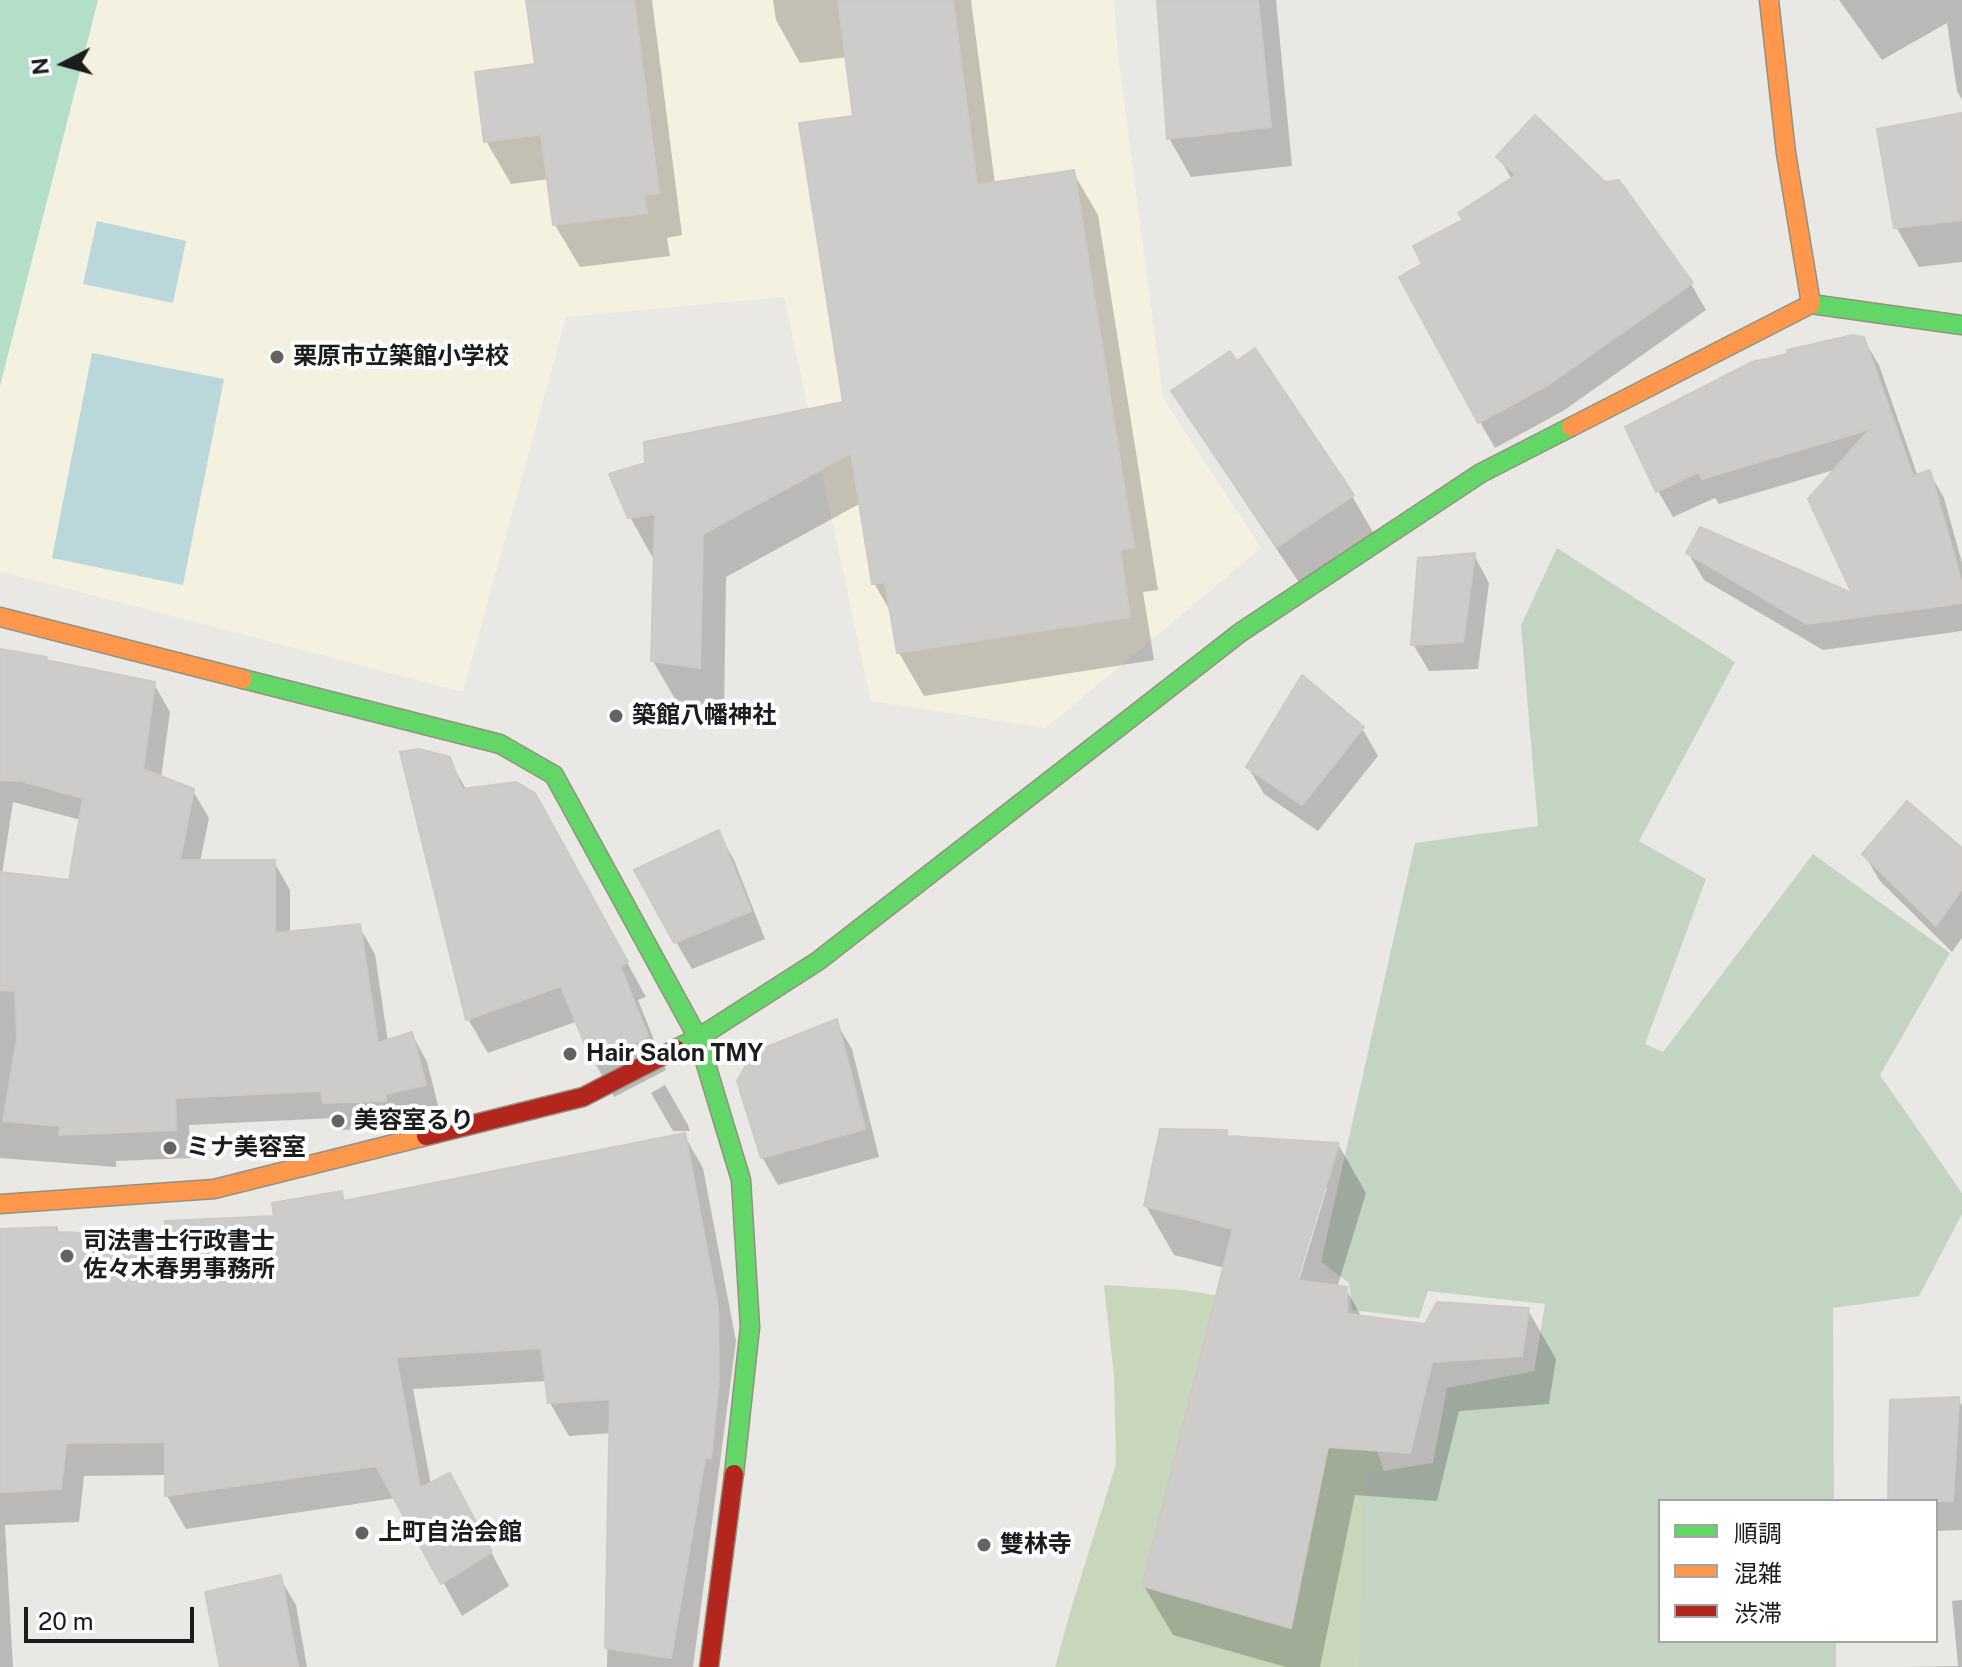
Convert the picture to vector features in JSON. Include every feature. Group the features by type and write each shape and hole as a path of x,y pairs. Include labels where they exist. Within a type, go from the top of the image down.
{"street":[{"path":"1769,0 1774,74 1789,188 1811,304"},
{"path":"0,1204 214,1189 583,1097 698,1038 818,961 1241,632 1495,466 1811,304 1962,325"},
{"path":"0,617 500,744 554,775 698,1038 741,1180 750,1327 727,1541 709,1667"}],"shaded area":[{"name":"栗原市立築館小学校","path":"0,0 1114,0 1118,55 1163,398 1261,548 1046,728 871,701 784,297 566,317 463,692 0,571"}],"green space":[{"path":"0,0 98,0 0,386"},
{"path":"1557,548 1735,662 1639,841 1706,879 1645,1044 1663,1052 1813,854 1950,953 1880,1075 1962,1193 1962,1214 1919,1296 1833,1308 1834,1499 1658,1499 1658,1643 1836,1643 1836,1667 1359,1667 1364,1474 1433,1463 1447,1388 1534,1371 1545,1304 1428,1291 1419,1318 1352,1310 1349,1283 1321,1262 1415,843 1538,826 1521,625"},
{"path":"1104,1285 1184,1290 1280,1306 1353,1372 1383,1469 1394,1667 1055,1667 1116,1464 1114,1377"}],"water":[{"path":"97,221 186,241 173,303 83,284"},
{"path":"92,353 224,379 183,585 52,558"}],"building":[{"path":"526,0 634,0 659,193 644,195 647,213 553,225 541,134 484,142 475,72 535,64"},
{"path":"838,0 953,0 977,185 1074,170 1134,547 1120,550 1130,617 897,653 885,582 872,584 851,453 703,534 700,668 651,661 655,514 628,518 609,474 645,463 644,442 843,402 799,123 853,116"},
{"path":"1157,0 1258,0 1271,127 1167,139"},
{"path":"1962,113 1962,220 1894,228 1877,129"},
{"path":"1535,115 1605,182 1619,180 1693,283 1548,385 1478,423 1399,277 1422,264 1413,246 1463,220 1458,213 1516,175 1496,157"},
{"path":"1853,335 1864,337 1913,476 1930,470 1962,584 1962,603 1807,624 1686,553 1700,527 1852,593 1808,499 1870,429 1702,479 1699,472 1656,492 1625,427 1752,362 1788,354 1787,350"},
{"path":"1255,348 1354,495 1277,547 1171,391 1230,351 1237,361"},
{"path":"1475,553 1463,642 1411,645 1418,558"},
{"path":"0,649 155,682 143,769 194,789 180,860 275,860 275,933 360,924 378,1043 412,1032 426,1085 386,1094 386,1101 323,1103 321,1091 175,1098 176,1130 59,1135 60,1126 3,1121 17,1039 15,991 0,990 0,872 69,880 83,798 21,781 0,780"},
{"path":"1302,675 1364,727 1302,805 1246,767"},
{"path":"419,749 450,757 462,789 516,782 535,793 628,962 620,966 648,1036 593,1064 561,986 466,1020 400,752"},
{"path":"1907,801 1962,848 1962,889 1936,926 1862,854"},
{"path":"719,830 751,911 674,943 634,870"},
{"path":"837,1019 865,1129 761,1158 737,1081 754,1052"},
{"path":"1160,1129 1227,1130 1227,1136 1339,1143 1297,1280 1347,1287 1347,1314 1425,1324 1437,1302 1529,1308 1522,1356 1432,1362 1410,1453 1328,1447 1291,1628 1142,1586 1233,1229 1144,1206"},
{"path":"685,1133 718,1307 719,1380 711,1458 705,1458 671,1658 605,1648 610,1399 548,1403 541,1348 396,1357 420,1488 450,1473 492,1552 441,1584 376,1466 165,1496 165,1442 66,1443 61,1489 0,1492 0,1229 57,1227 57,1232 165,1237 165,1221 274,1216 272,1203 342,1191 343,1201"},
{"path":"1959,1397 1953,1501 1888,1499 1890,1400"},
{"path":"281,1575 298,1667 220,1667 205,1592"}],"traffic: fast":[{"path":"1811,304 1962,325"},
{"path":"676,1049 818,961 1241,632 1481,473 1571,427"},
{"path":"243,679 500,744 554,775 698,1038 741,1180 750,1327 734,1474"}],"traffic: slow":[{"path":"1571,427 1811,304 1786,153 1769,0"},
{"path":"0,617 243,679"},
{"path":"0,1204 214,1189 426,1136"}],"traffic: jam":[{"path":"426,1136 583,1097 676,1049"},
{"path":"709,1667 734,1474"}],"place":[{"name":"栗原市立築館小学校","path":"277,357"},
{"name":"築館八幡神社","path":"616,716"},
{"name":"Hair Salon TMY","path":"570,1054"},
{"name":"美容室るり","path":"338,1121"},
{"name":"ミナ美容室","path":"170,1148"},
{"name":"司法書士行政書士 佐々木春男事務所","path":"67,1256"},
{"name":"上町自治会館","path":"362,1533"},
{"name":"雙林寺","path":"984,1545"}]}
